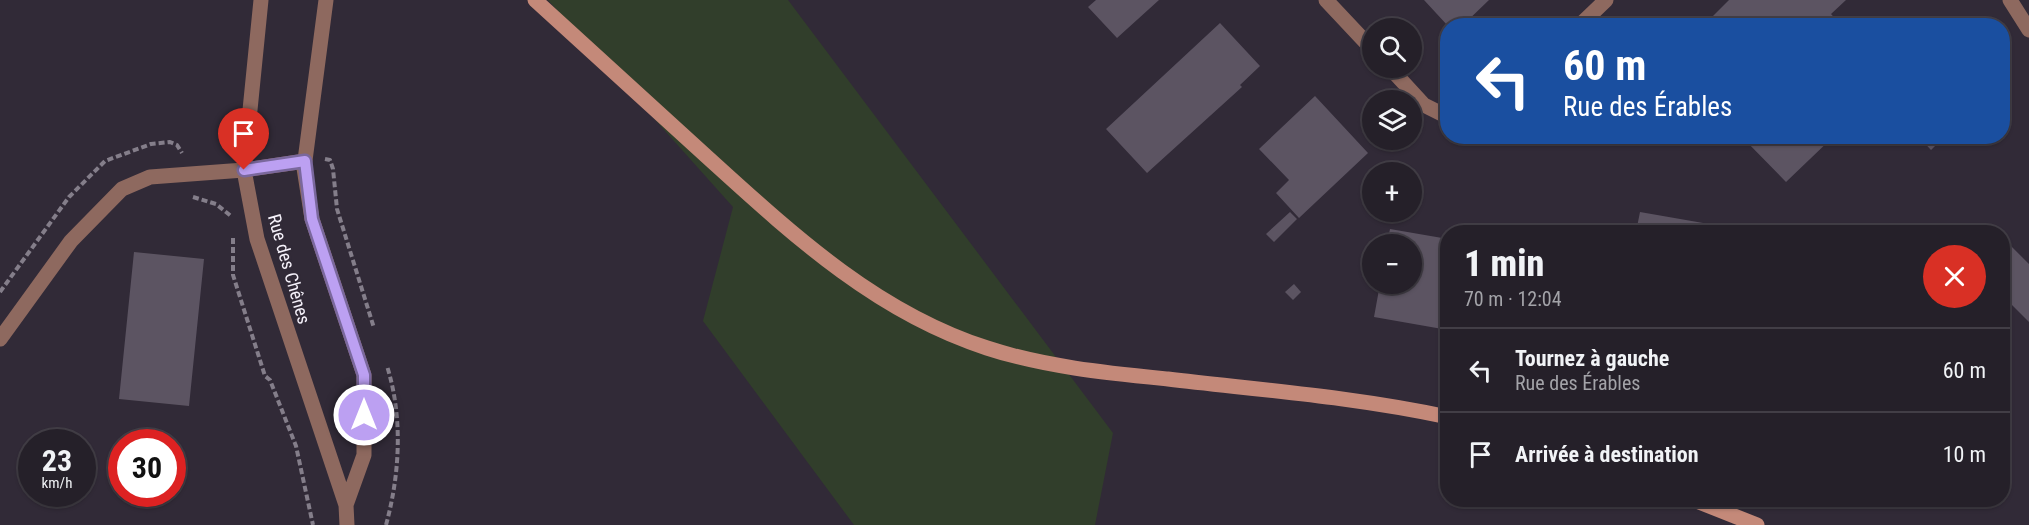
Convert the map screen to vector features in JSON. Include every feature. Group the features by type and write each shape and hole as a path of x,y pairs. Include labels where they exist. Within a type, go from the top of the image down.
{"street":[{"name":"Rue des Chênes","path":"261,0 244,170 257,239 346,505 347,525"},
{"name":"Rue des Chênes","path":"326,0 305,161 312,219 364,375 364,455 346,505"},
{"path":"535,0 802,242 850,280 900,310 949,334 990,349 1043,362 1130,375 1356,400 1440,416"},
{"path":"1326,0 1362,38"},
{"path":"1587,18 1606,0"},
{"path":"2010,0 2029,30"},
{"path":"1399,78 1424,105 1440,113"},
{"path":"0,339 71,242 122,189 150,177 244,170 305,161"},
{"path":"1712,507 1757,525"}],"path":[{"path":"186,195 216,204 231,215 232,223"},
{"path":"233,230 231,258 233,275 265,375 270,380 296,446 313,525"}],"green space":[{"path":"548,0 788,0 1113,433 1095,525 854,525 703,321 733,207"}],"building":[{"path":"1096,0 1159,0 1117,38 1088,7"},
{"path":"1424,0 1489,0 1470,18 1441,18"},
{"path":"1729,0 1846,0 1831,14 1835,18 1711,18"},
{"path":"1220,23 1260,66 1240,85 1242,87 1147,173 1106,129"},
{"path":"1315,96 1362,147 1362,150 1368,153 1299,218 1276,193 1289,180 1259,149"},
{"path":"1749,144 1826,144 1786,182"},
{"path":"1925,144 1937,144 1931,150"},
{"path":"1290,212 1297,219 1274,242 1266,234"},
{"path":"1640,212 1715,225 1637,225"},
{"path":"1390,229 1419,234 1389,234"},
{"path":"1422,235 1440,238 1440,329 1374,317 1378,294 1422,294"},
{"path":"2010,245 2029,264 2029,322 2010,303"},
{"path":"134,252 204,259 189,406 119,399"},
{"path":"1294,284 1301,292 1293,300 1285,292"}],"route":[{"path":"244,170 305,161 304,168 312,219 364,375 364,415"}]}
